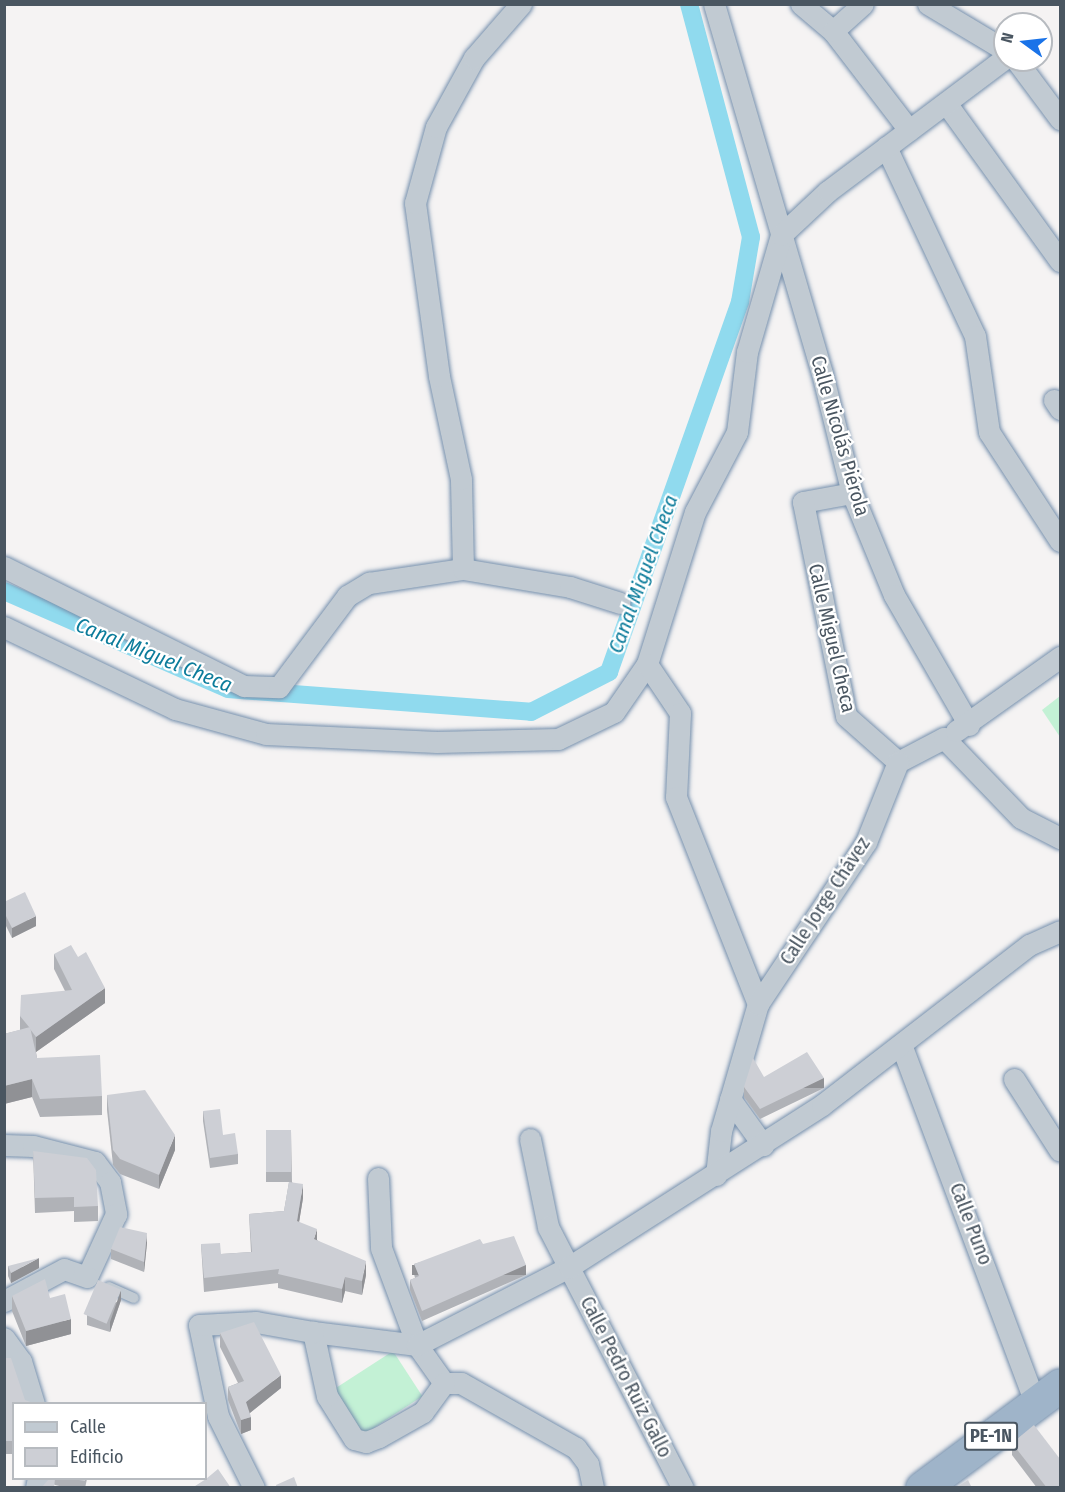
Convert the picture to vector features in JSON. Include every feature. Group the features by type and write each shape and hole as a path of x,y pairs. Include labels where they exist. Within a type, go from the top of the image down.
{"highway":[{"name":"PE-1N","path":"922,1488 1052,1395"}],"street":[{"path":"464,569 461,479 439,376 415,203 435,127 474,58 521,4"},
{"name":"Calle Nicolás Piérola","path":"714,4 782,235 852,494 894,595 969,725"},
{"path":"801,4 834,31 909,130"},
{"path":"834,31 862,4"},
{"path":"928,4 993,43"},
{"path":"4,627 175,709 266,734 437,742 558,739 614,712 647,664 695,512 737,432 747,352 782,235 886,147 993,67"},
{"path":"1025,72 1060,119"},
{"path":"946,103 1060,261"},
{"path":"886,147 975,336 989,432 1060,541"},
{"name":"Calle Miguel Checa","path":"852,494 803,502 846,716 898,762"},
{"path":"4,567 197,666 244,686 279,687 347,596 369,583 464,569 570,587 620,603"},
{"path":"898,762 969,725 1060,657"},
{"path":"647,664 680,713 676,797 758,1004"},
{"path":"944,738 1022,818 1060,838"},
{"name":"Calle Jorge Chávez","path":"716,1175 721,1131 758,1004 866,842 898,762"},
{"path":"254,1488 218,1416 199,1325 256,1322 313,1332 417,1345 569,1267 757,1149 902,1047 1029,945 1060,931"},
{"name":"Calle Puno","path":"902,1047 1052,1395"},
{"path":"1014,1079 1051,1118 1060,1151"},
{"path":"730,1099 757,1149"},
{"path":"721,1131 733,1151 757,1149"},
{"name":"Calle Pedro Ruiz Gallo","path":"530,1140 548,1227 683,1488"},
{"path":"4,1145 85,1156 110,1182 114,1224 87,1277 64,1269 4,1301"},
{"path":"378,1178 381,1248 417,1345 444,1383"},
{"path":"313,1332 327,1396 354,1439 373,1440 423,1412 444,1383"},
{"path":"4,1338 21,1361 33,1402"},
{"path":"444,1383 461,1383 576,1448 588,1464 593,1488"}],"lane":[{"path":"87,1277 134,1298"}],"green space":[{"path":"1060,696 1060,737 1042,710"},
{"path":"393,1351 422,1396 364,1434 334,1389"}],"building":[{"path":"25,892 36,916 12,928 4,912 4,902"},
{"path":"71,945 78,957 86,952 105,988 36,1037 20,1016 21,995 72,990 54,954"},
{"path":"30,1027 37,1058 100,1055 102,1096 40,1099 32,1079 4,1086 4,1034"},
{"path":"807,1052 824,1078 760,1109 744,1087 753,1058 764,1077"},
{"path":"145,1090 175,1135 159,1175 120,1159 113,1150 107,1095"},
{"path":"220,1109 223,1135 235,1133 238,1154 210,1158 203,1111"},
{"path":"266,1130 291,1130 291,1172 266,1172"},
{"path":"33,1151 87,1158 96,1170 98,1206 74,1207 74,1197 35,1198"},
{"path":"289,1182 303,1184 297,1221 317,1229 314,1239 366,1261 362,1281 345,1277 342,1289 278,1274 279,1269 204,1278 201,1244 220,1243 221,1254 252,1252 249,1214 284,1211"},
{"path":"120,1227 147,1233 144,1262 111,1249"},
{"path":"514,1236 526,1265 422,1311 410,1280 419,1276 414,1264 480,1239 483,1244"},
{"path":"39,1258 11,1273 8,1266"},
{"path":"45,1279 50,1298 65,1294 71,1319 26,1331 12,1296"},
{"path":"98,1280 121,1290 107,1324 84,1314"},
{"path":"254,1322 281,1375 246,1402 251,1417 241,1420 228,1387 244,1381 220,1333"},
{"path":"4,1358 11,1358 25,1400 30,1402 12,1402 12,1441 4,1441"},
{"path":"1034,1425 1060,1459 1060,1488 1047,1488 1012,1443"},
{"path":"218,1469 231,1488 192,1488"},
{"path":"294,1477 298,1488 277,1488 276,1485"},
{"path":"48,1480 55,1480 54,1488 41,1488"},
{"path":"968,1480 972,1488 955,1488"}],"waterway":[{"name":"Canal Miguel Checa","path":"4,591 228,689 531,712 609,672 740,302 751,237 689,4"}]}
